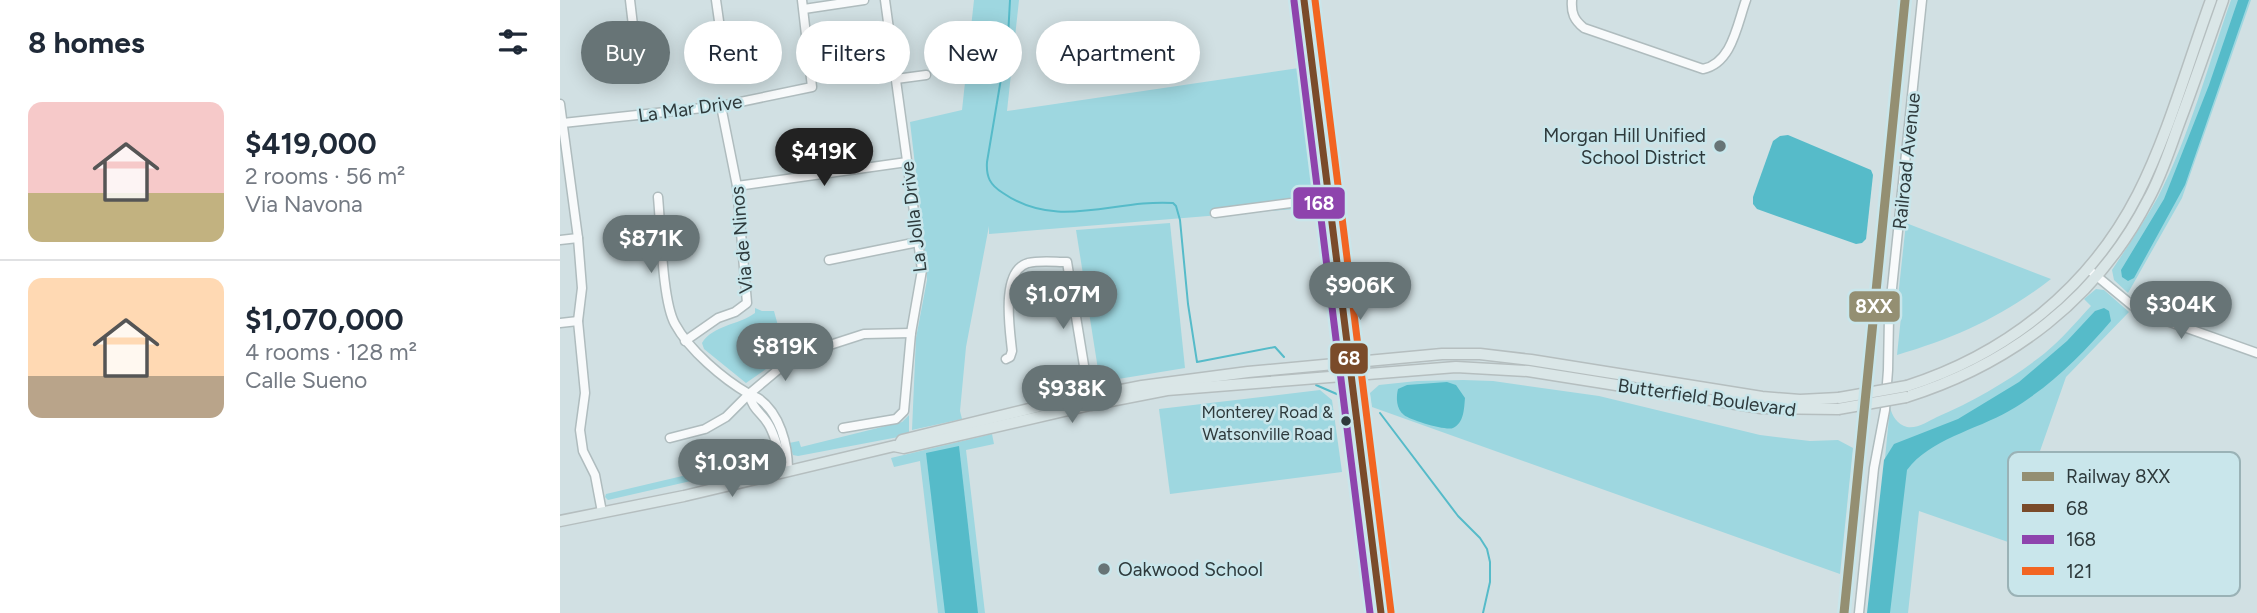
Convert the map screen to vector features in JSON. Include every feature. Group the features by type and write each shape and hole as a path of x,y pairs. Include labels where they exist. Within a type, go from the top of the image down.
{"main road":[{"path":"1304,0 1381,613"},
{"name":"Butterfield Boulevard","path":"954,433 1088,396 1185,379 1441,354 1480,354 1531,360 1762,397 1839,404 1908,386 1955,369 2000,345 2049,308 2088,269 2125,218 2149,172 2211,0"},
{"name":"Butterfield Boulevard","path":"954,433 1167,390 1456,367 1506,369 1760,408 1906,397 1958,379 2005,355 2050,323 2097,277 2136,223 2160,177 2223,0"},
{"path":"560,521 684,496 899,445 902,440 921,440 954,433"}],"street":[{"path":"630,0 632,21"},
{"path":"716,0 719,21"},
{"path":"803,4 864,0"},
{"name":"La Jolla Drive","path":"885,0 888,21"},
{"path":"1572,0 1572,13 1584,28 1703,69 1718,64 1726,56 1746,0"},
{"name":"Railroad Avenue","path":"1859,613 1874,468 1885,410 1889,317 1922,0"},
{"name":"La Mar Drive","path":"563,123 721,106 812,87 803,4"},
{"name":"La Jolla Drive","path":"843,428 896,419 904,411 911,333 921,278 897,84"},
{"path":"560,104 564,159 578,238 582,288 578,321 585,393 580,430 583,451 595,475 602,512"},
{"name":"Via de Ninos","path":"684,341 718,318 735,312 747,303 737,186 721,106"},
{"path":"737,186 907,162"},
{"path":"658,197 668,303 673,321 684,341 726,378 749,394 751,405 770,427 779,457 788,470"},
{"path":"1215,213 1329,198"},
{"path":"560,240 578,238"},
{"path":"829,260 918,242"},
{"path":"1006,359 1012,352 1010,287 1018,267 1029,262 1068,262 1088,396"},
{"path":"2088,269 2139,311 2257,353"},
{"path":"560,323 578,321"},
{"path":"670,438 705,429 726,417 786,363 802,354 864,334 911,333"}],"shaded area":[{"path":"974,0 1019,0 1017,21 972,21"},
{"path":"2231,0 2251,0 2182,198 2128,293 2114,280 2112,270 2153,206 2169,173 2189,125"},
{"path":"2238,0 2249,0 2185,185 2134,278 2128,281 2122,277 2121,270 2164,199 2209,85"},
{"path":"1299,68 1319,207 989,234 989,226 966,347 960,411 962,419 912,430 916,338 927,280 910,122 962,110 965,84 1010,84 1007,111"},
{"path":"1788,135 1871,170 1873,175 1866,239 1862,243 1856,244 1757,209 1753,204 1753,197 1773,141"},
{"path":"1170,223 1185,368 1100,382 1076,230"},
{"path":"1906,223 2051,279 2014,305 1977,325 1897,355 1901,317 1896,316"},
{"path":"2096,289 2104,290 2129,312 2066,377 2040,452 2008,452 2008,542 1919,511 1908,613 1870,613 1890,407 1900,424 1915,427 1993,388 2032,363 2057,342 2091,306 2084,299"},
{"path":"755,308 774,311 786,355 746,383 704,349 702,343 713,332 749,317 755,313"},
{"path":"2104,308 2109,311 2111,321 2076,359 2051,381 2009,411 1928,450 1907,470 1890,613 1867,613 1884,460 1894,444 1958,419 2019,382 2067,341 2095,311"},
{"path":"1493,381 1599,396 1760,435 1810,441 1838,440 1853,448 1840,574 1372,407 1370,393 1379,385"},
{"path":"1447,382 1456,385 1465,398 1464,411 1457,426 1449,429 1420,422 1399,410 1398,389 1407,385"},
{"path":"1320,390 1332,400 1342,472 1170,494 1159,409"},
{"path":"909,415 909,435 798,456 793,455 789,443 799,441 801,447 902,422"},
{"path":"992,434 994,444 966,450 985,613 938,613 920,461 894,467 891,458"},
{"path":"959,446 978,613 945,613 926,453"},
{"path":"774,447 774,458 770,463 608,500 605,497 606,494 763,457"}],"waterway":[{"path":"1010,0 1008,37 987,162 987,172 992,184 1024,204 1044,210 1086,211 1173,203 1180,220 1197,362 1275,347 1284,357"},
{"path":"1316,385 1339,395"},
{"path":"1380,413 1458,516 1487,549 1490,582 1483,613"}],"rail line":[{"name":"8XX","path":"1844,613 1905,0"}],"transit line":[{"name":"68","path":"1304,0 1381,613"},
{"name":"121","path":"1315,0 1391,612"},
{"name":"168","path":"1294,1 1370,613"}],"place":[{"name":"Morgan Hill Unified School District","path":"1720,146"},
{"name":"Monterey Road & Watsonville Road","path":"1346,421"},
{"name":"Oakwood School","path":"1104,569"}]}
